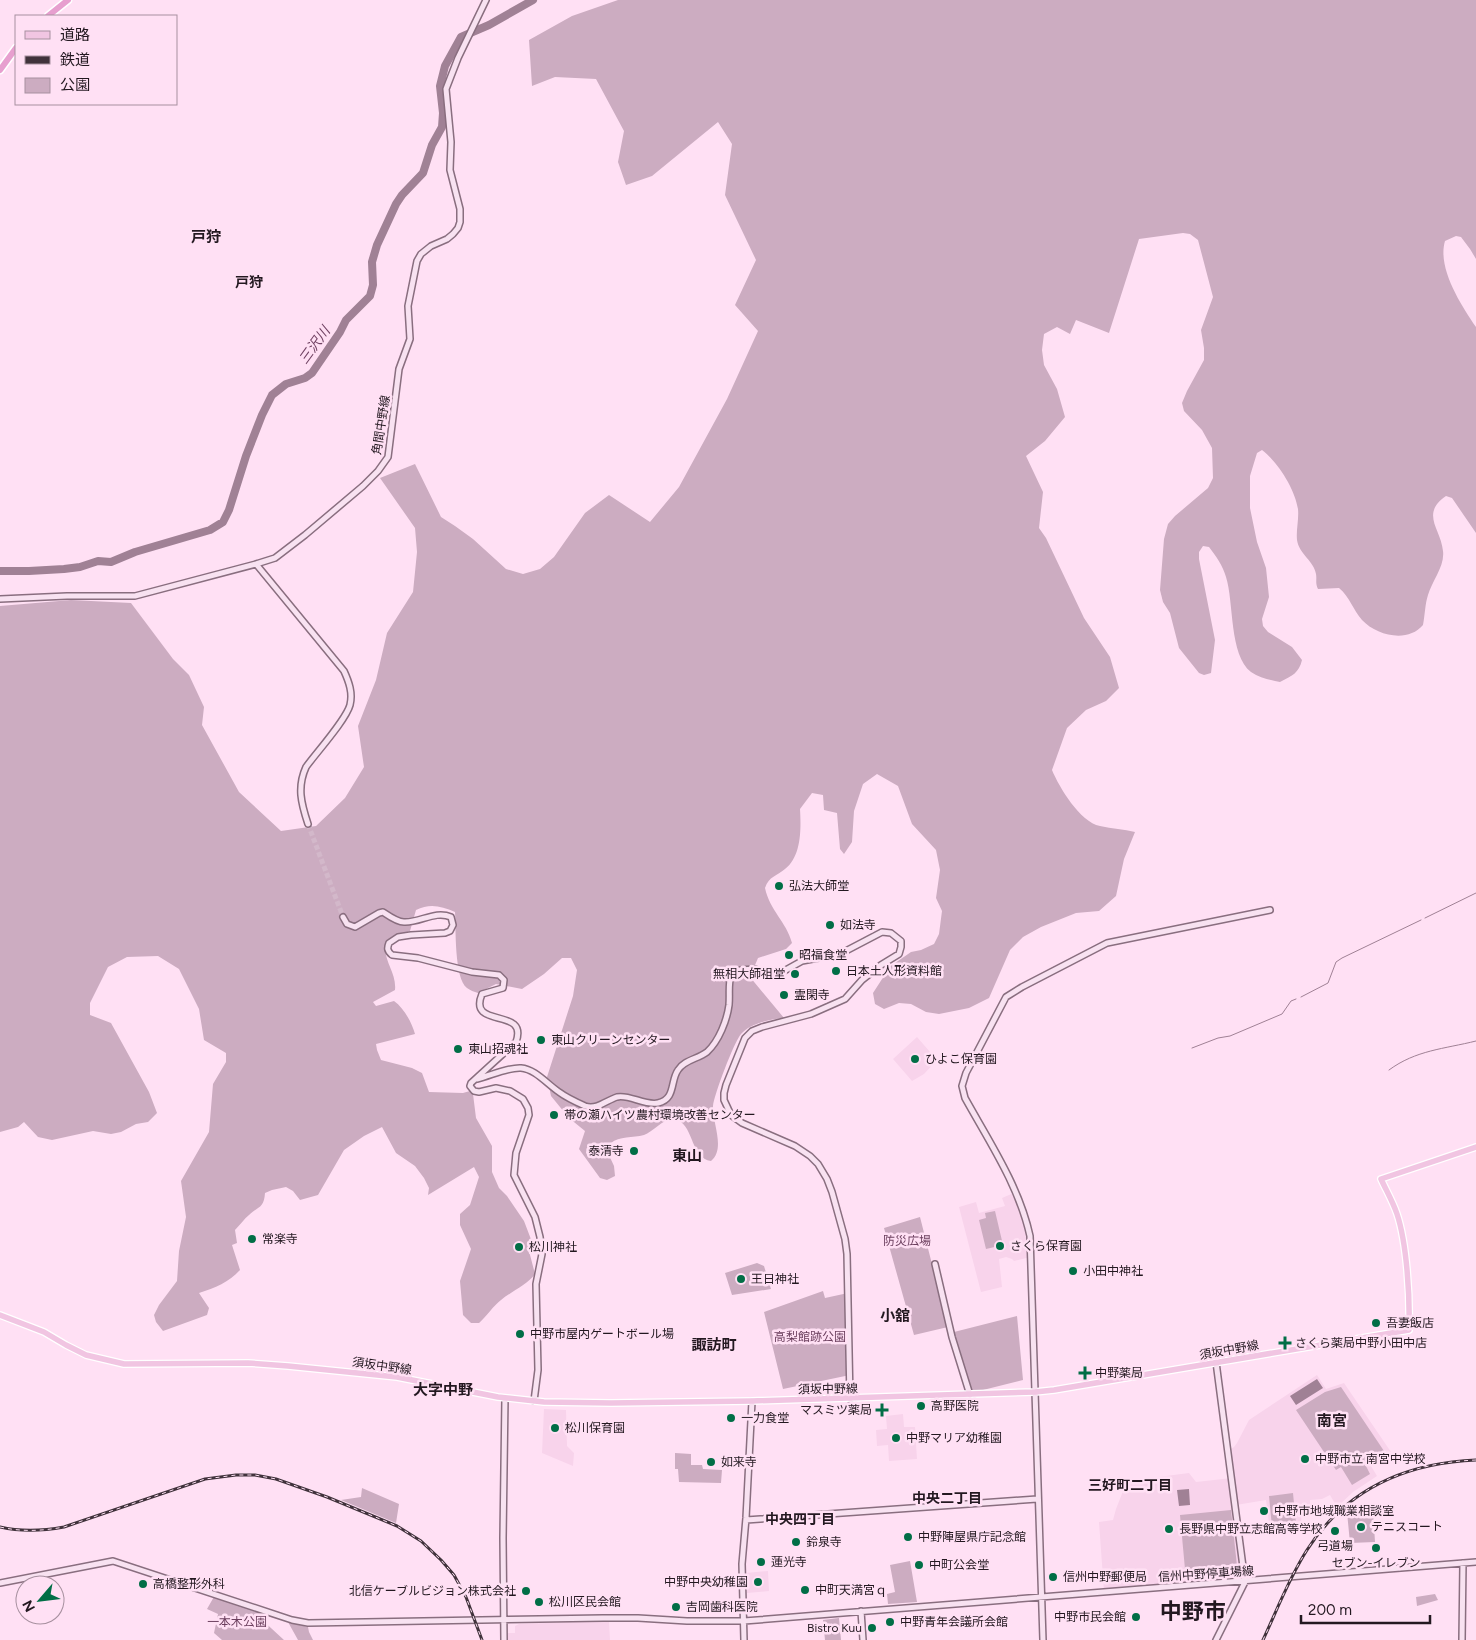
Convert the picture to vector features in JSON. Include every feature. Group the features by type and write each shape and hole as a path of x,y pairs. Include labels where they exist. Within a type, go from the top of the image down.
{"highway":[{"path":"49,15 68,0"},
{"path":"0,70 15,49"}],"main road":[{"name":"須坂中野線","path":"0,1315 44,1332 66,1346 86,1354 124,1364 248,1363 288,1366 397,1377 504,1398 534,1401 611,1404 850,1399 1035,1392 1409,1330 1401,1229 1394,1208 1380,1179 1476,1146"}],"street":[{"name":"角間中野線","path":"0,599 134,596 275,558 305,535 378,471 388,457 399,369 410,339 408,306 417,261 421,254 431,246 453,234 460,222 460,209 450,170 451,142 446,89 458,58 486,0"},
{"path":"256,564 344,671 349,682 351,697 348,712 302,775 301,803 308,824"},
{"path":"1043,1640 1030,1236 1025,1216 1004,1169 965,1098 962,1086 966,1072 1006,997 1038,978 1107,943 1270,910"},
{"path":"343,917 347,924 355,927 383,912 404,923 435,915 451,916 453,925 450,931 398,938 389,943 389,952 392,955 418,958 472,972 502,976 505,985 503,988 482,994 480,1006 484,1012 493,1018 510,1021 514,1024 518,1031 516,1042 476,1078 470,1086 474,1091 479,1092 496,1088 510,1091 523,1099 528,1108 529,1115 516,1153 514,1175 535,1217 542,1254 536,1284 538,1370 534,1401"},
{"path":"476,1078 509,1069 521,1068 531,1070 569,1099 587,1106 597,1106 618,1097 649,1104 664,1101 673,1090 674,1079 678,1069 707,1052 717,1039 726,1020 728,986 732,975 740,970 755,969 775,976 802,961 840,954 882,932 898,936 901,941 899,954 862,980 845,999 811,1014 762,1026 752,1031 745,1038 724,1093 724,1100 731,1115 742,1123 803,1150 818,1164 827,1179 845,1239 847,1254 850,1399"},
{"path":"935,1264 952,1337 970,1395"},
{"path":"1216,1362 1245,1582 1216,1640"},
{"path":"504,1398 504,1640"},
{"path":"744,1640 742,1564 752,1401"},
{"path":"746,1520 1038,1498"},
{"name":"信州中野停車場線","path":"0,1583 113,1561 286,1618 308,1623 638,1618 672,1621 744,1621 1476,1562"},
{"path":"1462,1563 1462,1640"},
{"path":"861,1611 864,1640"}],"shaded area":[{"name":"ひよこ保育園","path":"917,1037 937,1060 924,1074 912,1081 893,1059"},
{"name":"さくら保育園","path":"1016,1192 1025,1216 1031,1257 1014,1261 1006,1257 999,1259 1002,1287 981,1292 959,1207 976,1202 979,1213 1005,1206 1002,1198"},
{"path":"1317,1375 1326,1389 1344,1383 1391,1452 1371,1466 1377,1476 1353,1492 1337,1507 1330,1495 1322,1499 1310,1500 1310,1514 1301,1515 1302,1528 1270,1531 1266,1500 1236,1505 1245,1582 1104,1592 1099,1522 1113,1520 1127,1481 1189,1473 1196,1482 1232,1478 1229,1450 1237,1443 1249,1420"},
{"path":"1317,1379 1323,1388 1296,1405 1290,1396"},
{"name":"松川保育園","path":"544,1409 566,1410 567,1446 574,1453 573,1466 542,1453"},
{"name":"中野マリア幼稚園","path":"903,1414 904,1427 915,1427 917,1459 889,1461 888,1445 877,1446 876,1430 887,1429 886,1416"},
{"path":"1189,1489 1190,1505 1179,1506 1177,1490"},
{"name":"中野中央幼稚園","path":"768,1571 769,1591 747,1593 746,1573"},
{"path":"609,1622 610,1640 508,1640 508,1633 515,1633 515,1626 519,1624"}],"green space":[{"path":"618,0 1476,0 1476,259 1461,237 1456,236 1445,241 1443,252 1444,263 1452,286 1476,327 1476,533 1452,498 1446,496 1438,503 1434,509 1433,516 1443,557 1428,595 1423,625 1417,631 1401,636 1376,630 1362,620 1346,595 1339,588 1318,589 1315,569 1298,545 1298,509 1290,485 1274,461 1262,450 1257,453 1250,476 1250,508 1257,542 1266,568 1269,597 1262,619 1263,626 1268,632 1292,647 1302,660 1294,674 1280,682 1258,676 1251,672 1244,664 1239,654 1233,628 1225,573 1209,547 1203,546 1199,552 1199,559 1215,640 1211,673 1204,675 1199,673 1179,648 1170,613 1163,602 1160,590 1164,539 1168,524 1208,488 1213,478 1212,448 1202,430 1184,411 1182,403 1204,360 1201,330 1213,297 1198,240 1190,234 1183,233 1139,239 1109,333 1076,320 1070,334 1057,327 1044,334 1042,350 1044,365 1057,389 1065,417 1045,441 1026,456 1043,492 1039,528 1046,538 1084,618 1110,657 1119,688 1106,701 1086,710 1067,728 1052,770 1071,803 1085,818 1100,826 1135,832 1124,859 1116,896 1099,911 1076,913 1041,927 1023,937 1010,950 989,998 969,1008 939,1014 926,1012 911,1004 899,1003 884,1009 875,1004 873,993 884,976 885,970 911,952 934,944 939,934 942,911 936,898 940,870 936,850 912,824 898,786 877,774 863,784 854,811 852,842 844,854 840,849 837,813 824,810 823,795 812,793 800,809 799,841 795,857 785,869 769,881 765,888 770,903 786,928 792,943 786,949 758,958 750,977 784,1018 755,1024 741,1034 734,1047 713,1106 718,1143 718,1150 715,1156 711,1161 704,1159 696,1149 683,1124 678,1120 669,1119 644,1135 622,1138 611,1143 608,1153 614,1166 615,1176 607,1180 600,1178 579,1149 585,1131 569,1118 551,1096 547,1077 573,996 577,970 571,958 562,958 544,974 522,989 496,984 477,993 467,988 460,974 456,952 455,912 436,906 416,910 410,931 387,940 385,947 387,959 394,977 395,990 373,1002 376,1006 394,1001 407,1016 415,1034 376,1044 377,1050 381,1060 412,1068 422,1073 429,1092 463,1093 470,1091 473,1094 476,1118 492,1146 492,1172 499,1188 507,1196 524,1221 532,1242 529,1251 535,1274 498,1302 479,1323 471,1323 463,1315 460,1281 471,1249 460,1225 460,1214 470,1205 479,1177 474,1167 428,1195 429,1188 424,1178 415,1166 396,1153 382,1127 364,1136 344,1150 318,1195 300,1200 293,1191 286,1187 265,1193 262,1204 235,1230 237,1243 232,1245 240,1270 221,1284 199,1293 209,1308 207,1315 163,1331 156,1322 154,1315 177,1281 179,1251 186,1217 181,1181 209,1132 213,1084 226,1062 226,1053 204,1040 199,1009 179,969 158,956 127,957 108,967 90,1003 90,1015 111,1023 149,1092 157,1113 148,1122 136,1124 121,1132 111,1134 93,1131 52,1140 38,1137 24,1122 18,1127 0,1132 0,606 71,600 131,603 173,659 189,675 204,707 202,725 239,792 281,831 316,826 345,798 364,767 358,726 376,680 387,633 413,592 417,552 415,528 380,478 415,464 441,517 473,539 506,569 523,574 540,569 554,557 585,513 609,495 650,522 679,487 727,399 758,331 735,305 756,260 725,195 732,144 718,122 652,176 626,185 618,162 624,131 596,79 555,77 532,86 529,40 572,16"},
{"path":"995,1211 1003,1245 986,1249 979,1220 986,1218 985,1213"},
{"name":"防災広場","path":"920,1217 948,1327 914,1335 884,1228"},
{"path":"757,1263 764,1266 771,1289 732,1295 725,1273"},
{"name":"高梨館跡公園","path":"823,1291 825,1298 848,1293 850,1375 783,1389 764,1312"},
{"path":"1017,1316 1023,1380 971,1393 954,1332"},
{"path":"1341,1387 1384,1451 1365,1464 1370,1474 1352,1485 1341,1467 1336,1470 1296,1410 1325,1392"},
{"path":"675,1453 691,1454 691,1465 702,1465 703,1469 722,1470 721,1483 679,1482 678,1469 675,1469"},
{"path":"362,1488 399,1504 396,1523 341,1500 361,1497"},
{"path":"1293,1493 1296,1524 1272,1527 1269,1496"},
{"path":"1231,1510 1238,1575 1186,1580 1180,1515"},
{"name":"テニスコート","path":"1373,1510 1375,1542 1350,1543 1347,1512"},
{"path":"910,1561 917,1602 888,1604 887,1594 895,1592 890,1565"},
{"path":"1435,1594 1438,1600 1417,1606 1416,1597"},
{"name":"一本木公園","path":"215,1595 261,1610 259,1617 284,1640 222,1640 214,1633 218,1614 207,1609"},
{"path":"839,1618 841,1640 825,1640 823,1620"},
{"path":"288,1622 308,1627 313,1640 298,1640"}],"waterway":[{"name":"三沢川","path":"0,571 64,569 80,567 98,561 111,562 135,552 210,530 223,522 229,510 246,456 272,395 286,384 305,378 312,373 346,320 370,296 373,285 372,262 377,245 396,204 423,173 432,145 442,127 443,113 440,86 445,66 461,37 489,25 533,0"},
{"path":"1425,918 1476,893"},
{"path":"1301,997 1328,983 1336,962 1342,958 1421,920"},
{"path":"1192,1048 1218,1038 1230,1036 1282,1014 1291,1001 1296,999"},
{"path":"1389,1070 1399,1063 1420,1054 1476,1041"}],"tunnel":[{"path":"308,824 343,917"}],"railway":[{"path":"1263,1640 1289,1583 1307,1550 1340,1511 1380,1483 1402,1474 1450,1462 1476,1460"},
{"path":"0,1527 16,1530 64,1527 205,1479 236,1475 255,1475 276,1479 327,1497 397,1526 421,1541 454,1575 466,1597 482,1640"}],"place":[{"name":"弘法大師堂","path":"779,886"},
{"name":"如法寺","path":"830,925"},
{"name":"昭福食堂","path":"789,955"},
{"name":"日本土人形資料館","path":"836,971"},
{"name":"無相大師祖堂","path":"795,974"},
{"name":"霊閑寺","path":"784,995"},
{"name":"東山クリーンセンター","path":"541,1040"},
{"name":"東山招魂社","path":"458,1049"},
{"name":"ひよこ保育園","path":"915,1059"},
{"name":"帯の瀬ハイツ農村環境改善センター","path":"554,1115"},
{"name":"泰清寺","path":"634,1151"},
{"name":"常楽寺","path":"252,1239"},
{"name":"さくら保育園","path":"1000,1246"},
{"name":"松川神社","path":"519,1247"},
{"name":"小田中神社","path":"1073,1271"},
{"name":"王日神社","path":"741,1279"},
{"name":"吾妻飯店","path":"1376,1323"},
{"name":"中野市屋内ゲートボール場","path":"520,1334"},
{"name":"さくら薬局中野小田中店","path":"1285,1343"},
{"name":"中野薬局","path":"1085,1373"},
{"name":"高野医院","path":"921,1406"},
{"name":"マスミツ薬局","path":"882,1410"},
{"name":"一力食堂","path":"731,1418"},
{"name":"松川保育園","path":"555,1428"},
{"name":"中野マリア幼稚園","path":"896,1438"},
{"name":"中野市立 南宮中学校","path":"1305,1459"},
{"name":"如来寺","path":"711,1462"},
{"name":"中野市地域職業相談室","path":"1264,1511"},
{"name":"テニスコート","path":"1361,1527"},
{"name":"長野県中野立志館高等学校","path":"1169,1529"},
{"name":"弓道場","path":"1335,1531"},
{"name":"中野陣屋県庁記念館","path":"908,1537"},
{"name":"鈴泉寺","path":"796,1542"},
{"name":"セブン-イレブン","path":"1376,1548"},
{"name":"蓮光寺","path":"761,1562"},
{"name":"中町公会堂","path":"919,1565"},
{"name":"信州中野郵便局","path":"1053,1577"},
{"name":"中野中央幼稚園","path":"758,1582"},
{"name":"高橋整形外科","path":"143,1584"},
{"name":"中町天満宮ｑ","path":"805,1590"},
{"name":"北信ケーブルビジョン株式会社","path":"526,1591"},
{"name":"松川区民会館","path":"539,1602"},
{"name":"吉岡歯科医院","path":"676,1607"},
{"name":"中野市民会館","path":"1136,1617"},
{"name":"中野青年会議所会館","path":"890,1622"},
{"name":"Bistro Kuu","path":"872,1628"}],"district":[{"name":"戸狩","path":"206,237"},
{"name":"戸狩","path":"249,282"},
{"name":"東山","path":"687,1156"},
{"name":"小舘","path":"895,1316"},
{"name":"諏訪町","path":"714,1345"},
{"name":"大字中野","path":"443,1390"},
{"name":"南宮","path":"1332,1421"},
{"name":"三好町二丁目","path":"1130,1485"},
{"name":"中央二丁目","path":"947,1498"},
{"name":"中央四丁目","path":"800,1519"},
{"name":"中野市","path":"1193,1611"}]}
